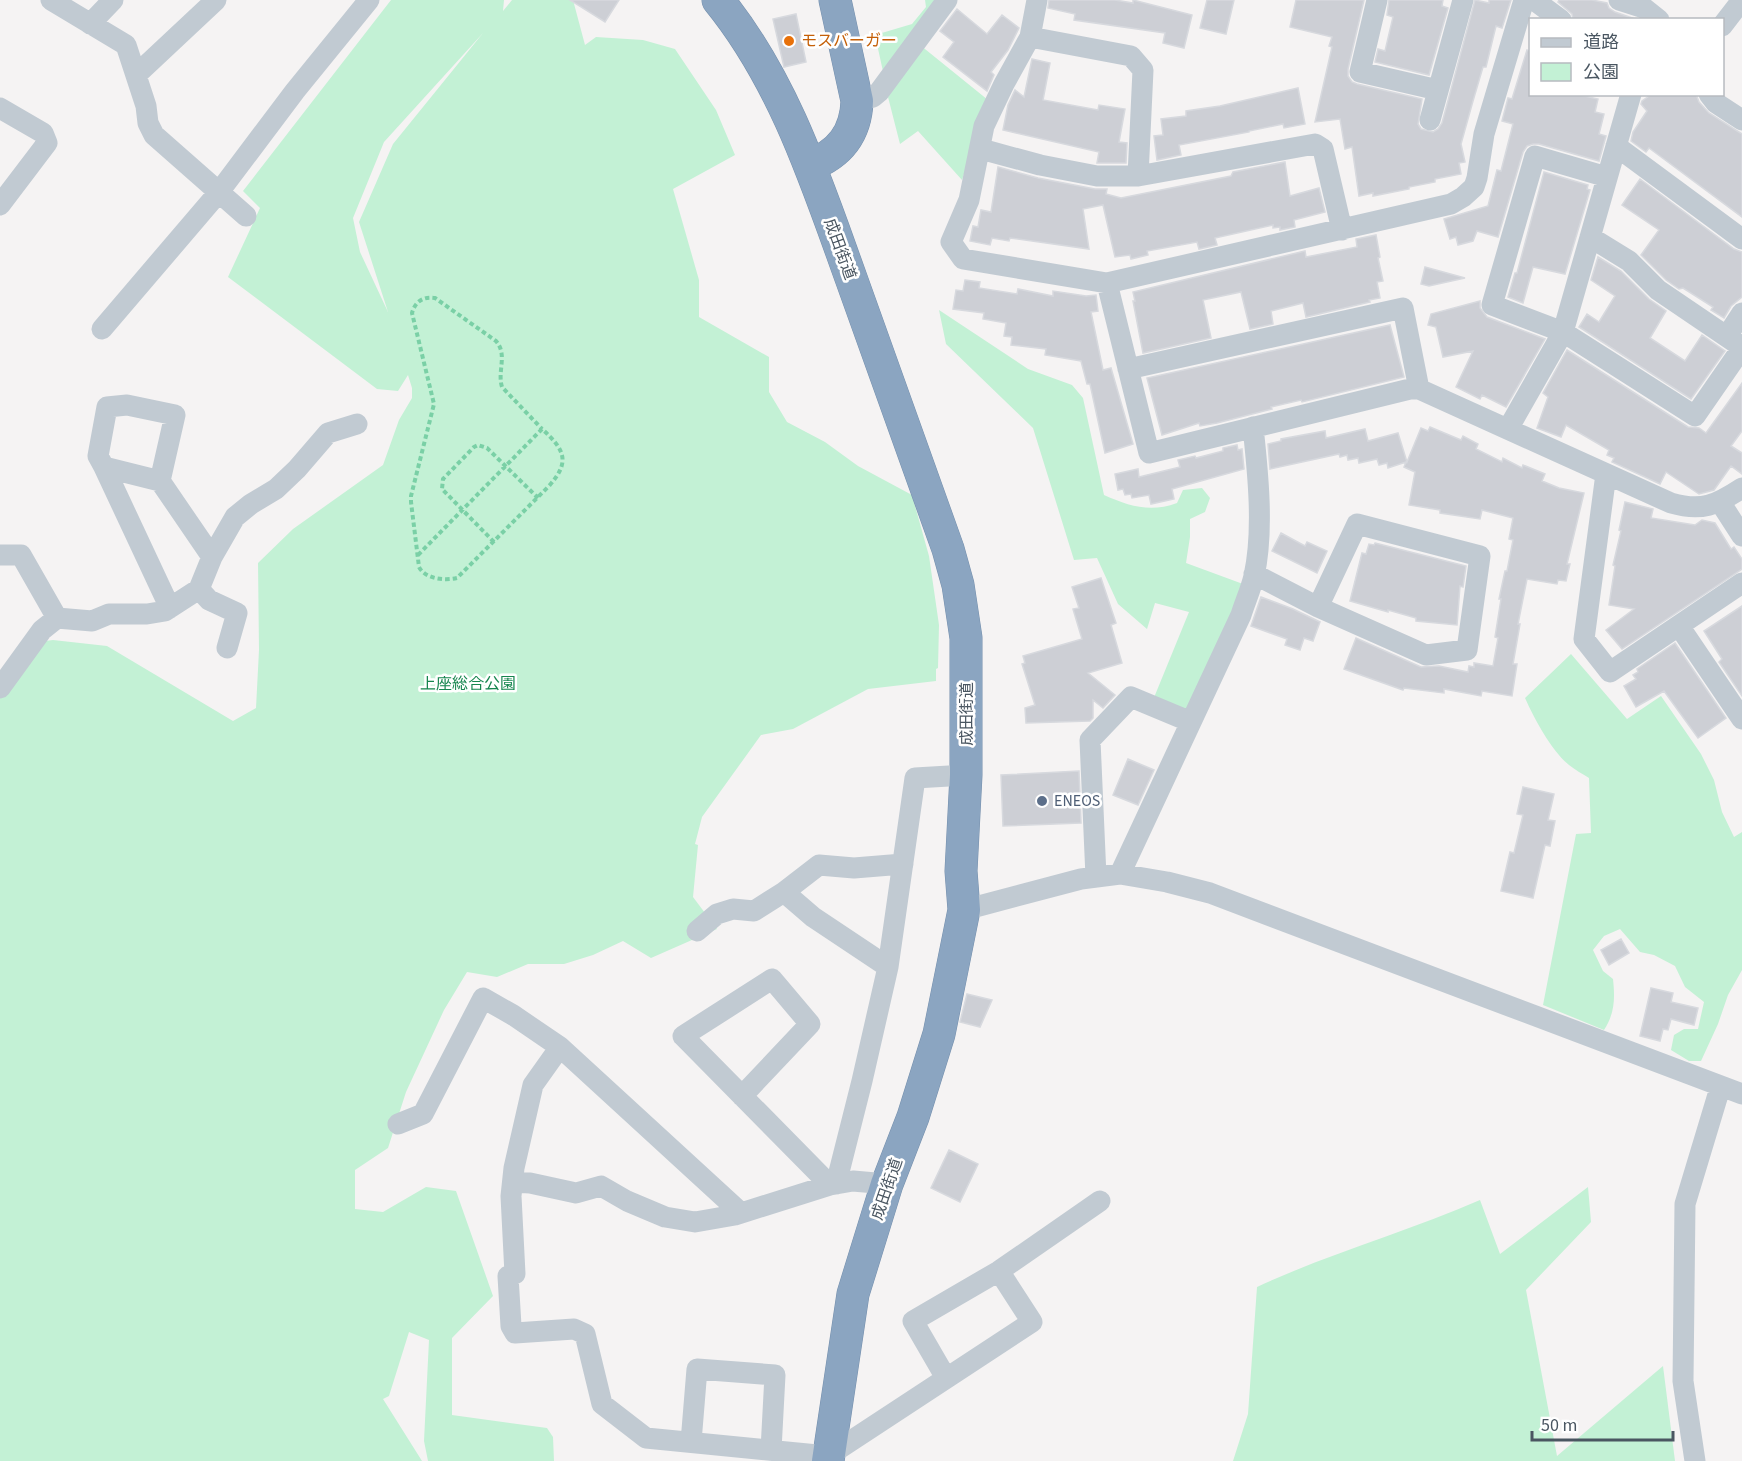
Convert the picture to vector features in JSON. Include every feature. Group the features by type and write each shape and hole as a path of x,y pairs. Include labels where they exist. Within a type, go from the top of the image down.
{"highway":[{"name":"成田街道","path":"718,0 749,42 776,89 810,165 948,549 958,585 966,638 966,776 961,871 964,910 939,1034 913,1117 887,1184 853,1294 828,1458"},
{"path":"810,165 837,151 848,136 857,115 857,101 835,0"}],"street":[{"path":"51,0 126,45 147,106 148,123 154,135 246,216"},
{"path":"90,24 113,0"},
{"path":"136,75 216,0"},
{"path":"102,329 219,192 295,91 369,0"},
{"path":"857,101 873,98 879,92 946,0"},
{"path":"1036,0 1030,37 984,126 969,200 951,242 963,259 1107,283 1451,204 1463,197 1474,187 1477,178 1484,134 1524,0"},
{"path":"1377,0 1360,72 1438,90"},
{"path":"1430,120 1462,0"},
{"path":"1534,0 1558,18"},
{"path":"1619,0 1644,8 1655,18"},
{"path":"1724,23 1742,0"},
{"path":"1030,37 1131,56 1143,70 1138,176"},
{"path":"1508,429 1563,332 1630,96"},
{"path":"1711,96 1716,103 1742,120"},
{"path":"0,108 43,133 47,143 0,205"},
{"path":"981,149 1040,165 1097,176 1138,176 1315,144 1323,149 1342,230"},
{"path":"1616,146 1742,239"},
{"path":"1608,177 1535,156 1492,305 1563,332 1695,416 1737,344 1742,313"},
{"path":"1590,237 1629,261 1658,290 1737,344"},
{"path":"1107,283 1149,453 1410,389 1419,389 1684,507 1699,508 1720,502 1742,488"},
{"path":"1128,369 1403,308 1419,389"},
{"path":"160,481 175,415 127,405 107,407 98,456 170,608"},
{"path":"0,688 42,630 57,618 69,617 92,621 109,614 147,614 165,611 199,589 212,557 235,518 251,504 276,489 297,470 327,433 357,424"},
{"path":"1120,874 1241,615 1254,574 1259,504 1253,428"},
{"path":"104,467 160,481 212,557"},
{"path":"1606,474 1584,639 1610,672 1742,584"},
{"path":"1720,502 1742,536"},
{"path":"1254,574 1318,607 1426,655 1467,650 1480,556 1357,524 1318,607"},
{"path":"0,555 21,555 57,618"},
{"path":"199,589 209,600 237,613 227,648"},
{"path":"1679,626 1742,719"},
{"path":"1096,877 1090,740 1131,697 1191,722"},
{"path":"833,1184 862,1081 888,967 915,778 966,776"},
{"path":"697,931 717,914 733,909 754,911 784,892 819,865 854,868 903,864"},
{"path":"964,910 1081,879 1120,874 1167,882 1210,893 1720,1088 1742,1094"},
{"path":"784,892 813,917 888,967"},
{"path":"742,1095 810,1024 772,979 683,1036 742,1095 833,1184"},
{"path":"398,1124 423,1114 483,998 560,1047 741,1213"},
{"path":"560,1047 534,1085 513,1182 511,1196 515,1274 508,1276 511,1326 515,1333 574,1329 585,1334 602,1404 646,1438 828,1458 1032,1322 999,1271"},
{"path":"1695,1461 1683,1381 1685,1204 1720,1088"},
{"path":"513,1182 530,1183 576,1193 601,1186 627,1201 665,1217 695,1222 741,1213 833,1184 853,1181 887,1184"},
{"path":"946,1378 913,1321 999,1271 1100,1202"},
{"path":"691,1442 697,1369 775,1375 771,1450"}],"path":[{"path":"427,297 435,298 499,344 502,350 500,378 502,387 543,429 559,445 562,454 562,467 558,476 462,574 453,579 424,574 419,567 411,496 434,404 412,313 420,300 427,297"},
{"path":"418,555 543,429"},
{"path":"494,542 443,492 441,484 443,479 474,447 486,447 538,498"}],"green space":[{"name":"上座総合公園","path":"391,0 504,0 503,11 512,0 573,0 585,45 596,37 643,40 675,49 716,110 735,155 673,189 699,280 699,317 769,357 769,392 787,422 825,442 858,466 912,495 929,556 939,625 936,681 868,689 793,729 761,735 702,817 695,844 698,845 693,897 717,929 651,958 623,941 593,955 564,964 528,964 497,977 467,972 444,1010 406,1092 388,1148 355,1170 355,1209 383,1212 426,1187 456,1191 493,1296 452,1338 452,1415 547,1428 553,1437 554,1461 428,1461 424,1441 429,1340 409,1332 389,1396 383,1399 422,1461 0,1461 0,695 38,642 53,640 107,646 233,721 256,708 259,650 258,563 293,529 383,465 399,420 412,398 408,375 398,391 377,389 228,277 260,208 243,191","holes":["483,33 393,144 359,222 388,312 360,252 353,218 384,142"]},
{"path":"925,0 939,0 884,76 875,35 912,24 926,7"},
{"path":"920,45 988,100 962,180 918,131 900,144 888,97"},
{"path":"939,310 1028,369 1072,385 1083,398 1104,495 1131,505 1149,508 1177,503 1183,490 1202,488 1210,498 1205,512 1190,519 1186,563 1243,584 1234,612 1186,712 1153,700 1189,612 1155,603 1147,629 1118,604 1097,558 1074,560 1033,428 946,344"},
{"path":"1571,654 1627,719 1661,696 1701,754 1714,780 1722,812 1734,837 1742,832 1742,970 1728,995 1701,1061 1689,1061 1671,1050 1674,1035 1684,1029 1698,1029 1704,1002 1685,987 1675,966 1654,955 1640,952 1620,929 1604,936 1593,950 1603,971 1613,979 1613,1005 1604,1030 1543,1005 1576,834 1591,833 1589,778 1562,759 1539,725 1525,698"},
{"path":"1588,1187 1591,1222 1526,1290 1557,1456 1663,1366 1675,1461 1233,1461 1248,1414 1257,1287 1480,1200 1500,1254"}],"building":[{"path":"570,0 619,0 605,22"},
{"path":"1049,0 1115,0 1133,3 1133,0 1192,15 1184,48 1163,43 1165,33 1074,20 1075,14 1048,8"},
{"path":"1207,0 1234,0 1226,34 1200,28"},
{"path":"1296,0 1364,0 1348,76 1352,82 1357,84 1422,99 1418,124 1421,129 1433,132 1442,123 1475,0 1489,3 1489,0 1511,0 1502,28 1496,26 1486,67 1483,67 1473,101 1461,144 1465,162 1459,163 1461,174 1435,179 1435,182 1409,187 1409,189 1373,196 1373,193 1359,196 1352,147 1345,149 1340,119 1315,122 1332,47 1329,46 1332,37 1290,27"},
{"path":"1389,0 1443,0 1442,6 1448,8 1429,75 1375,62 1378,49 1385,51 1393,17 1387,15"},
{"path":"1559,0 1592,0 1607,3 1609,8 1615,12 1632,18 1573,18 1572,14 1558,2"},
{"path":"957,9 987,34 1002,15 1019,28 1008,50 991,72 994,75 987,91 943,57 954,42 940,31"},
{"name":"モスバーガー","path":"796,14 806,62 784,67 773,19"},
{"path":"1527,50 1529,51 1529,96 1585,96 1598,99 1595,112 1604,114 1599,134 1606,136 1599,161 1539,144 1527,146 1523,152 1498,237 1477,231 1473,241 1458,245 1456,237 1450,239 1444,219 1488,206 1497,170 1501,171 1513,124 1502,121 1508,98 1512,99"},
{"path":"1032,59 1050,63 1043,100 1098,110 1099,105 1125,109 1119,142 1127,143 1126,163 1097,163 1099,152 1003,130 1008,105 1015,90 1024,97"},
{"path":"1298,88 1305,124 1284,128 1283,124 1179,145 1181,155 1157,160 1154,136 1163,135 1161,119 1186,116 1186,111 1220,106"},
{"path":"1649,96 1697,96 1709,113 1742,134 1742,217 1649,148 1646,152 1631,141 1633,132 1647,111 1641,104"},
{"path":"1285,162 1290,196 1319,188 1325,212 1294,220 1295,227 1280,230 1280,227 1273,228 1273,225 1215,238 1217,245 1199,249 1197,242 1147,251 1148,255 1131,259 1130,255 1115,257 1103,205 1083,209 1089,249 1010,238 1009,241 992,238 990,245 970,241 973,226 978,227 981,210 991,212 998,167 1038,178 1095,189 1107,189 1106,194 1121,198 1231,176 1233,172"},
{"path":"1544,172 1588,185 1587,189 1590,190 1565,274 1533,267 1523,303 1508,297 1515,273 1517,273"},
{"path":"1640,179 1734,249 1742,252 1742,297 1731,306 1724,318 1711,310 1713,307 1666,280 1641,255 1659,230 1622,205"},
{"path":"1376,235 1383,281 1377,282 1380,298 1306,317 1303,303 1271,311 1273,324 1250,329 1241,292 1203,300 1211,338 1143,353 1133,292 1305,251 1306,257 1357,247 1356,239"},
{"path":"1598,257 1621,271 1649,299 1666,311 1650,338 1685,361 1702,335 1725,351 1691,399 1579,327 1587,314 1599,322 1615,296 1591,280"},
{"path":"1425,267 1465,278 1429,286 1421,284"},
{"path":"965,280 980,282 979,288 1017,294 1018,289 1053,296 1053,291 1086,296 1096,295 1098,311 1091,312 1103,370 1111,368 1133,444 1105,453 1090,384 1087,384 1081,361 1045,355 1046,349 1011,345 1012,337 1004,336 1006,323 983,319 984,313 953,309 956,290 963,291"},
{"path":"1480,301 1480,308 1487,317 1545,339 1506,407 1482,395 1480,399 1456,387 1473,351 1443,357 1436,327 1428,325 1431,314"},
{"path":"1390,325 1404,377 1302,402 1301,400 1271,407 1272,409 1217,423 1200,426 1199,423 1162,435 1147,378"},
{"path":"1567,350 1688,427 1699,428 1706,433 1742,383 1742,431 1731,446 1742,453 1742,474 1731,466 1714,490 1699,494 1666,472 1660,484 1612,462 1614,458 1607,455 1609,450 1566,425 1561,437 1537,428 1548,397 1543,393"},
{"path":"1430,427 1461,440 1463,436 1478,444 1476,449 1502,462 1503,458 1522,468 1523,465 1545,474 1542,481 1559,488 1584,493 1567,564 1570,564 1566,581 1558,580 1557,584 1527,579 1518,624 1520,624 1513,664 1517,664 1512,696 1482,691 1481,696 1444,689 1444,693 1404,688 1403,690 1344,669 1356,638 1421,667 1439,666 1468,672 1469,666 1474,667 1474,663 1493,666 1498,638 1495,637 1501,599 1499,599 1513,540 1509,539 1513,518 1482,510 1480,519 1440,513 1440,510 1409,505 1415,472 1404,467 1406,462 1388,468 1387,463 1379,465 1377,459 1359,463 1358,458 1348,460 1347,455 1340,457 1339,454 1270,469 1268,444 1281,441 1281,439 1325,431 1326,438 1365,429 1368,441 1398,433 1407,462 1421,428 1428,431"},
{"path":"1237,445 1238,450 1242,449 1244,469 1172,489 1174,499 1151,504 1149,495 1132,498 1131,494 1125,495 1123,489 1118,490 1115,474 1138,469 1139,477 1180,467 1178,460 1195,456 1196,458"},
{"path":"1625,502 1653,509 1651,518 1695,525 1702,520 1715,523 1731,549 1734,547 1742,559 1742,569 1622,649 1606,630 1634,609 1609,605 1615,566 1613,565"},
{"path":"1281,533 1305,546 1307,542 1327,551 1317,573 1272,551"},
{"path":"1375,543 1466,566 1463,587 1460,586 1457,625 1416,621 1416,618 1350,601 1362,553 1366,554 1369,544 1374,545"},
{"path":"1101,578 1116,623 1111,625 1122,663 1088,673 1115,695 1103,708 1093,700 1093,718 1090,721 1026,723 1025,708 1035,705 1022,664 1025,663 1023,656 1082,639 1073,609 1079,608 1072,587"},
{"path":"1261,597 1320,622 1313,641 1304,638 1300,650 1285,645 1287,639 1251,626"},
{"path":"1742,606 1742,696 1719,662 1722,659 1704,631"},
{"path":"1675,643 1726,718 1698,738 1664,691 1636,707 1624,686 1636,679 1633,675 1638,672 1637,669"},
{"path":"1128,759 1154,770 1138,805 1113,795"},
{"path":"1079,771 1081,823 1003,826 1001,775"},
{"path":"1523,787 1554,794 1548,820 1555,821 1550,846 1545,845 1533,898 1501,891 1510,852 1514,853 1523,815 1517,814"},
{"path":"1621,939 1629,953 1609,965 1601,950"},
{"path":"1651,988 1673,993 1671,1002 1698,1008 1694,1025 1671,1019 1668,1030 1663,1029 1660,1041 1640,1036"},
{"path":"967,994 992,1000 980,1027 960,1022"},
{"path":"949,1150 978,1164 960,1202 931,1188"}],"place":[{"name":"モスバーガー","path":"789,41"},
{"name":"ENEOS","path":"1042,801"}]}
